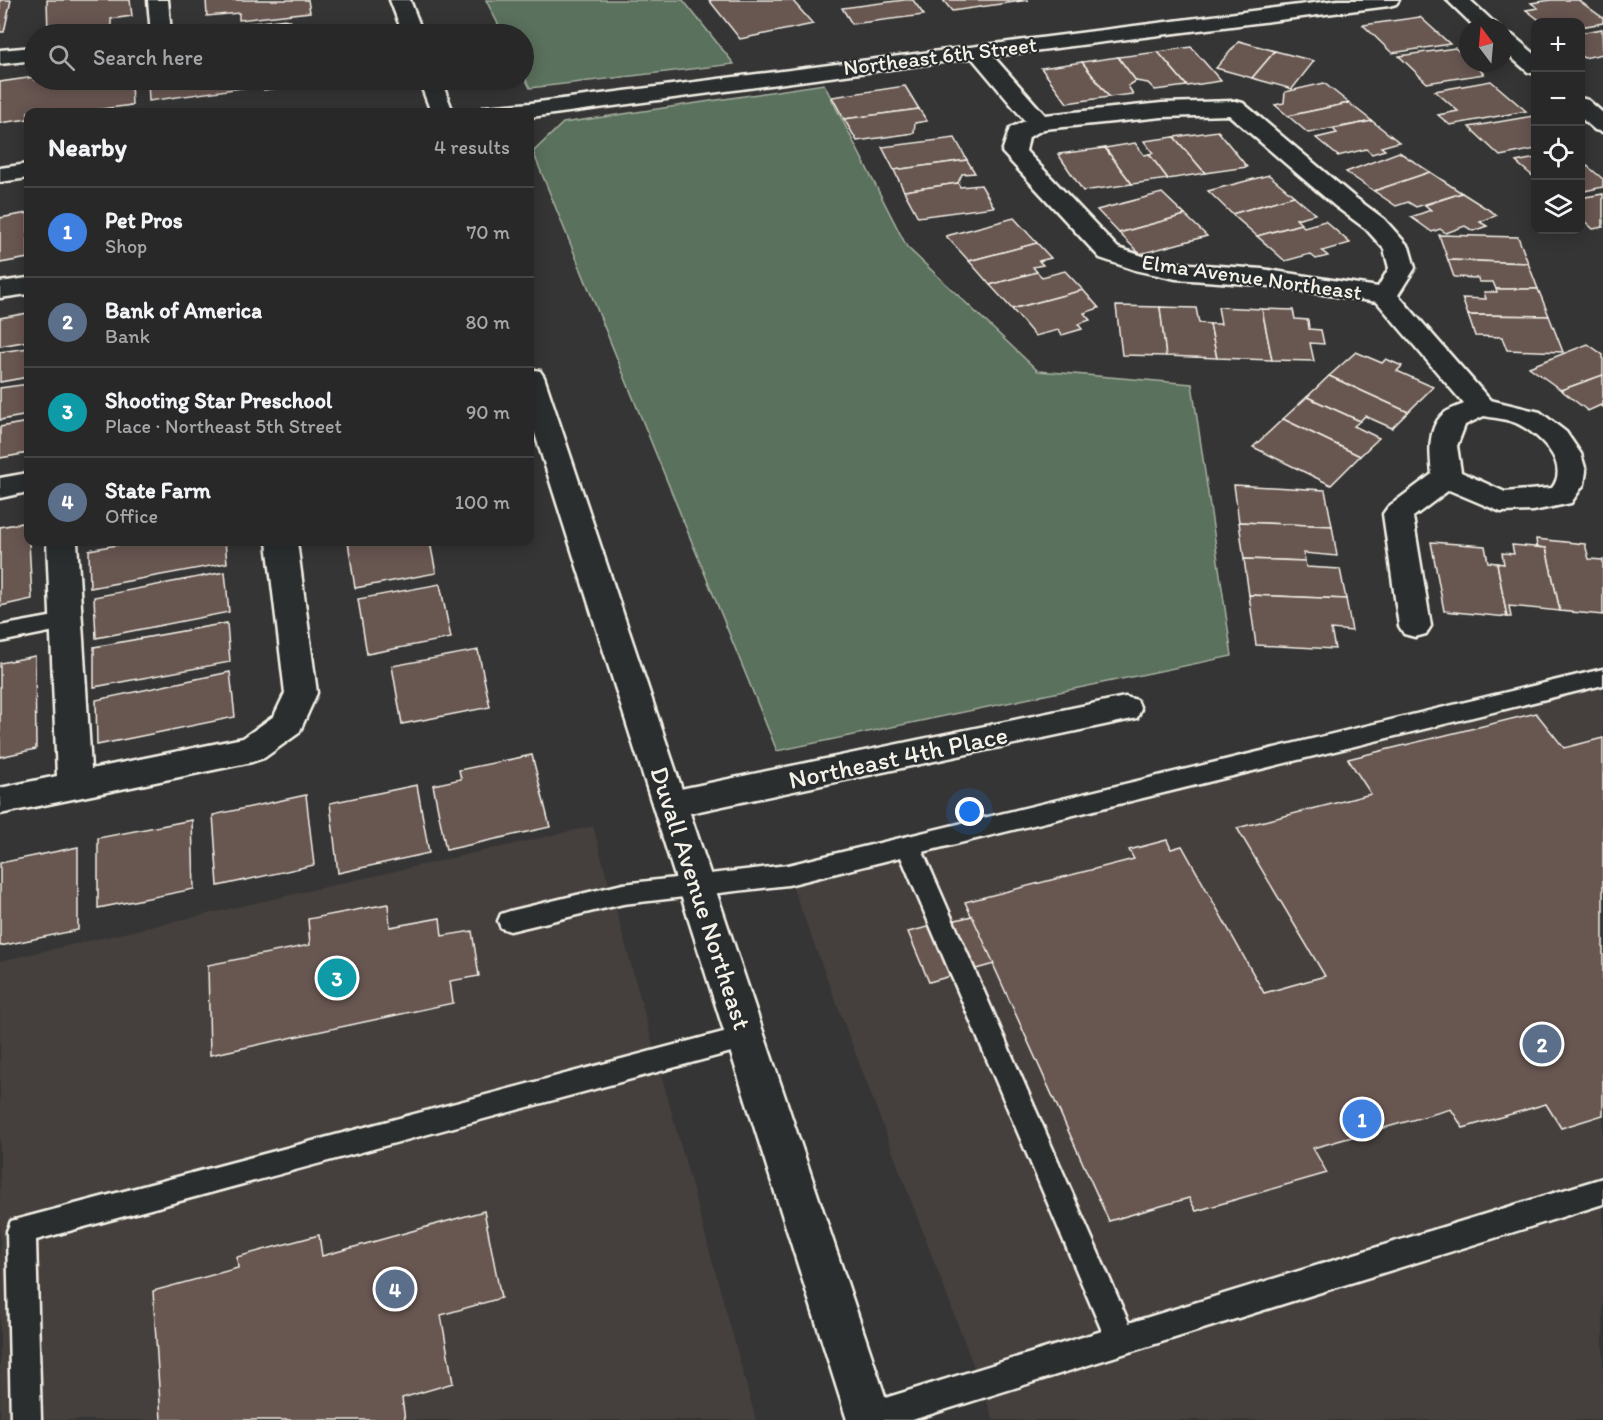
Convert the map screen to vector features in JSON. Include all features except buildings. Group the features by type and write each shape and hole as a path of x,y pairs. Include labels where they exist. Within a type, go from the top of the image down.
{"street":[{"path":"158,0 160,24"},
{"path":"400,0 409,24"},
{"name":"Northeast 6th Street","path":"534,110 1389,0"},
{"path":"1457,0 1478,18"},
{"path":"1513,48 1531,63"},
{"path":"977,51 1039,123 1162,110 1235,108 1344,201 1375,224 1396,247 1402,268 1385,297 1481,407"},
{"path":"0,57 24,55"},
{"path":"434,90 440,108"},
{"path":"1585,108 1603,124"},
{"name":"Elma Avenue Northeast","path":"1039,123 1018,133 1014,152 1109,253 1144,265 1176,271 1262,277 1385,297"},
{"path":"0,175 24,172"},
{"path":"0,290 24,287"},
{"name":"Duvall Avenue Northeast","path":"534,389 671,804 869,1419"},
{"path":"1481,407 1510,412 1536,422 1546,429 1555,437 1569,458 1571,480 1561,496 1533,501 1501,502 1447,477 1443,446 1454,420 1481,407"},
{"path":"1416,626 1398,514 1447,477"},
{"path":"0,488 24,484"},
{"path":"62,546 75,786"},
{"path":"0,801 252,749 287,724 301,693 283,546"},
{"name":"Northeast 4th Place","path":"671,804 1125,709"}],"lane":[{"path":"0,634 66,622"},
{"path":"510,921 623,894 788,875 1603,677"},
{"path":"908,846 1121,1340"},
{"path":"26,1420 21,1231 746,1037"},
{"path":"869,1419 1603,1191"}],"shaded area":[{"path":"1603,677 1603,1420 994,1420 788,875"},
{"path":"593,826 756,1420 0,1420 0,961"}],"green space":[{"path":"486,0 683,0 734,64 534,88 534,24 498,24"},
{"path":"824,84 907,247 1038,371 1192,384 1232,656 777,751 534,154 534,151 563,123"}],"place":[{"name":"Shooting Star Preschool","path":"337,978"},
{"name":"Bank of America","path":"1542,1044"},
{"name":"Pet Pros","path":"1362,1119"},
{"name":"State Farm","path":"395,1289"}]}
